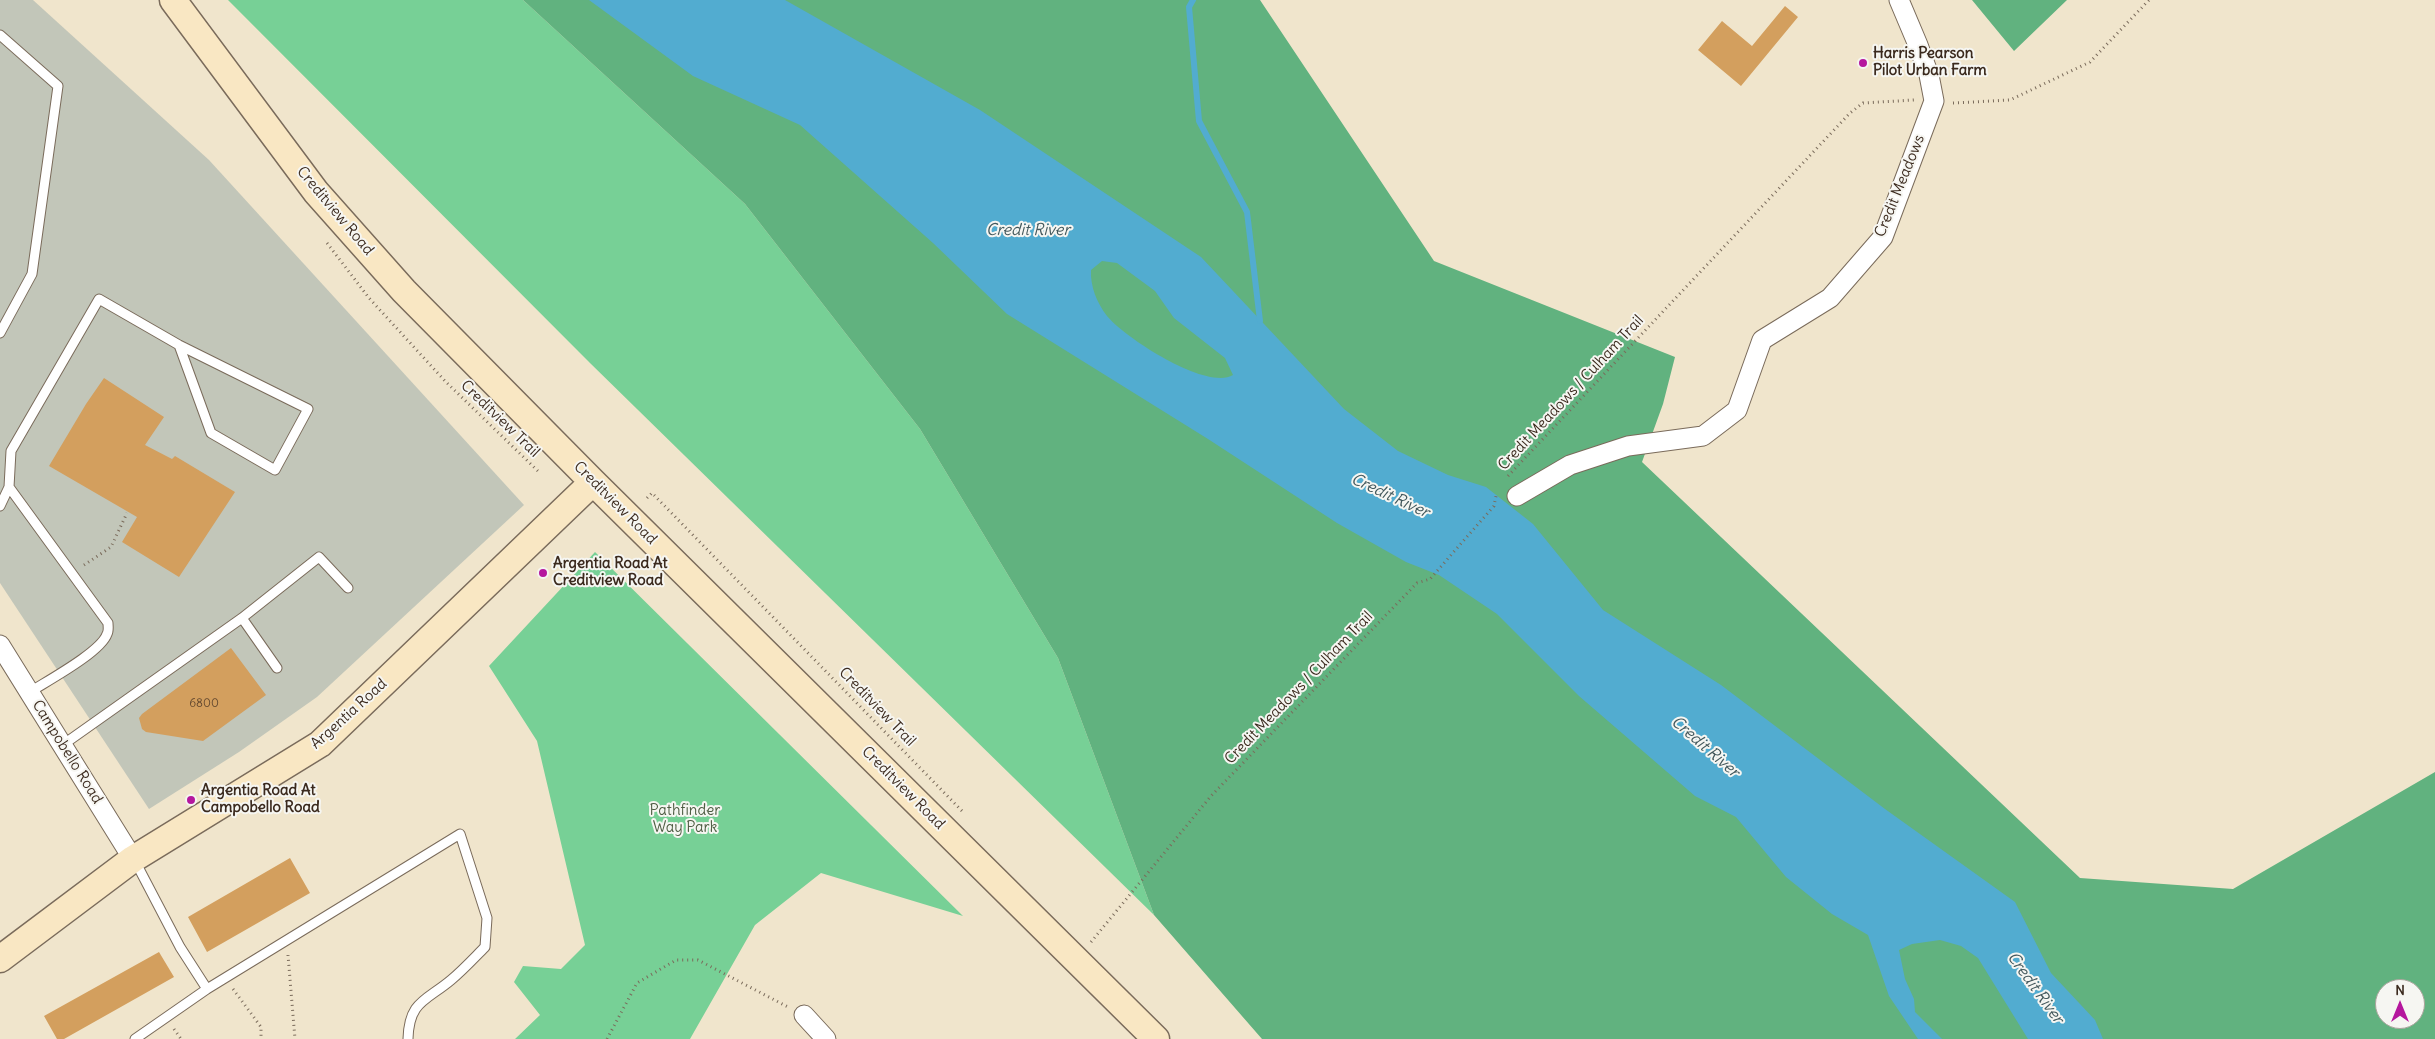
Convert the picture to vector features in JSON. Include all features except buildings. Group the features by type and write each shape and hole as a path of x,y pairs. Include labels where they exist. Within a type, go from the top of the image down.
{"main road":[{"name":"Creditview Road","path":"173,0 316,192 404,291 593,482 1156,1039"},
{"name":"Argentia Road","path":"0,958 134,859 320,744 593,482"}],"street":[{"path":"1899,0 1909,20 1926,68 1934,101"},
{"name":"Credit Meadows","path":"1517,496 1570,465 1620,448 1703,436 1737,410 1762,340 1830,298 1883,236 1934,101"},
{"name":"Campobello Road","path":"0,645 64,744 134,859"},
{"path":"804,1015 826,1039"}],"lane":[{"path":"0,35 58,86 32,274 0,333"},
{"path":"0,506 9,488 10,451 99,299 179,345 308,409 275,470 211,433 179,345"},
{"path":"9,488 108,623 107,634 100,644 81,660 30,692"},
{"path":"64,744 242,618 319,557 348,588"},
{"path":"242,618 277,668"},
{"path":"135,1039 207,989 460,834 487,918 485,947 451,980 424,998 408,1020 408,1039"},
{"path":"134,859 180,947 207,989"}],"path":[{"name":"Credit Meadows / Culham Trail","path":"1506,479 1850,113 1863,103 1898,99 1950,103 2010,100 2090,62 2150,0"},
{"name":"Creditview Trail","path":"445,381 540,473"},
{"name":"Creditview Trail","path":"647,498 652,493 965,814"},
{"name":"Credit Meadows / Culham Trail","path":"1090,942 1211,796 1417,583 1430,580 1494,506 1497,493"},
{"path":"72,573 111,547 127,514"},
{"path":"287,940 295,1039"},
{"path":"607,1039 637,983 676,960 698,960 804,1015"},
{"path":"225,978 262,1027 262,1039"}],"shaded area":[{"path":"0,0 33,0 209,160 524,505 317,697 239,752 149,809 0,583"}],"green space":[{"path":"228,0 523,0 745,204 920,429 1058,658 1154,915 590,363"},
{"path":"523,0 1260,0 1434,261 1675,357 1663,404 1642,462 2080,878 2233,889 2435,772 2435,1039 1262,1039 1154,915 1058,658 920,429 745,204"},
{"path":"1972,0 2067,0 2014,51"},
{"name":"Pathfinder Way Park","path":"595,552 963,916 821,873 755,925 690,1039 515,1039 540,1015 514,982 523,966 561,969 585,945 537,741 489,666"}],"water":[{"name":"Credit River","path":"589,0 785,0 980,110 1201,257 1344,409 1398,451 1448,475 1486,487 1533,524 1603,610 1721,685 1885,809 2015,902 2051,973 2095,1020 2103,1039 2028,1039 1978,958 1961,946 1940,940 1912,944 1899,950 1905,979 1914,999 1915,1012 1942,1039 1918,1039 1889,996 1868,935 1832,914 1786,877 1736,817 1695,796 1579,696 1497,614 1439,575 1406,562 1337,523 1208,439 1007,314 933,243 800,125 693,76","holes":["1102,261 1117,263 1155,291 1174,318 1225,358 1233,375 1221,378 1205,376 1186,369 1148,349 1117,326 1107,316 1097,300 1093,288 1091,270"]}],"waterway":[{"path":"1193,0 1189,7 1199,121 1247,212 1260,321"}],"place":[{"name":"Harris Pearson Pilot Urban Farm","path":"1863,63"},
{"name":"Argentia Road At Creditview Road","path":"543,573"},
{"name":"Argentia Road At Campobello Road","path":"191,800"}]}
